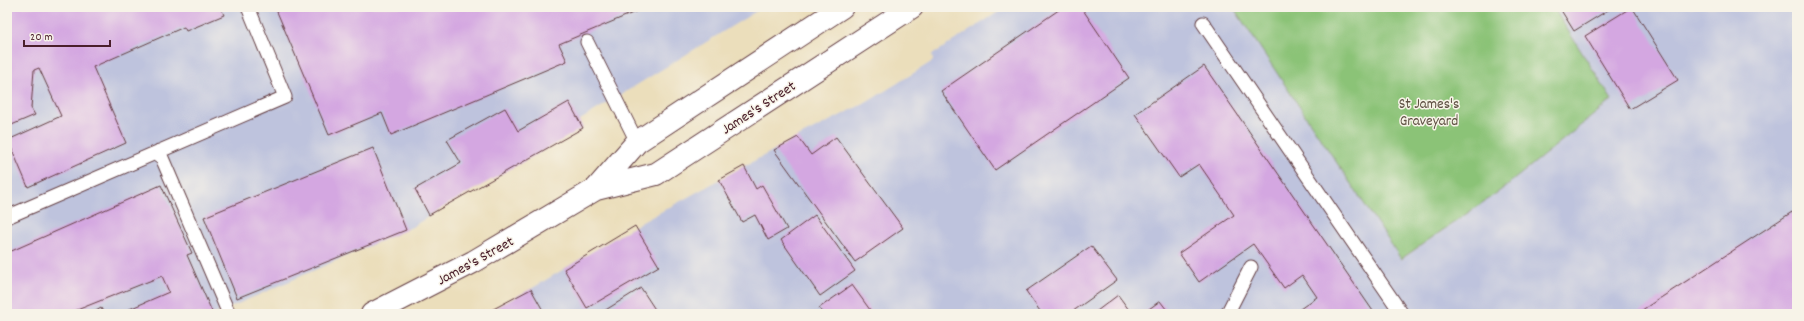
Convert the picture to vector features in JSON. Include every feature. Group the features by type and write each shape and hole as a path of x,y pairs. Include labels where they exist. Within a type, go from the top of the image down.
{"main road":[{"name":"James's Street","path":"596,189 637,142 842,7"},
{"name":"James's Street","path":"372,314 473,262 596,189 656,174 912,7"}],"lane":[{"path":"8,215 285,97 248,7"},
{"path":"1203,23 1402,314"},
{"path":"587,42 637,142"},
{"path":"159,151 229,314"},
{"path":"1227,314 1250,267"}],"shaded area":[{"path":"7,7 763,7 525,154 412,227 215,314 7,314"},
{"path":"1006,7 1233,7 1402,259 1501,190 1612,100 1553,7 1797,7 1797,314 484,314 531,289 635,226 798,137 869,101 933,61 932,55"}],"green space":[{"name":"St James's Graveyard","path":"1233,7 1553,7 1612,100 1501,190 1401,259"}],"building":[{"path":"7,7 220,7 224,15 186,31 184,27 93,67 126,143 28,187 8,140 61,116 39,68 34,70 31,108 35,115 7,127"},
{"path":"275,7 647,7 559,44 567,61 391,135 382,113 329,135"},
{"path":"1063,7 1081,7 1129,78 995,170 941,91"},
{"path":"1559,7 1613,7 1574,31"},
{"path":"1632,7 1678,80 1630,109 1585,36"},
{"path":"1204,66 1375,314 1293,314 1317,297 1302,275 1284,288 1253,244 1199,282 1179,253 1234,215 1199,164 1179,177 1135,114"},
{"path":"569,102 583,128 429,215 415,189 461,163 447,140 505,108 518,131"},
{"path":"798,137 811,155 836,137 903,228 855,262 774,150"},
{"path":"373,148 406,230 237,298 204,217"},
{"path":"744,166 756,189 762,185 787,229 768,240 755,215 742,222 719,180"},
{"path":"161,185 192,253 187,255 213,314 118,314 169,292 162,276 67,314 7,314 7,253"},
{"path":"1792,212 1797,219 1797,314 1636,314"},
{"path":"815,215 855,271 820,296 781,240"},
{"path":"635,226 659,266 587,308 564,269"},
{"path":"1091,246 1117,280 1069,314 1042,314 1026,291"},
{"path":"852,285 873,314 823,314 819,308"},
{"path":"641,288 658,314 606,314 604,311"},
{"path":"531,289 545,314 484,314"},
{"path":"1118,295 1132,314 1093,314"},
{"path":"1160,301 1170,314 1142,314"},
{"path":"101,308 104,314 91,314"}]}
